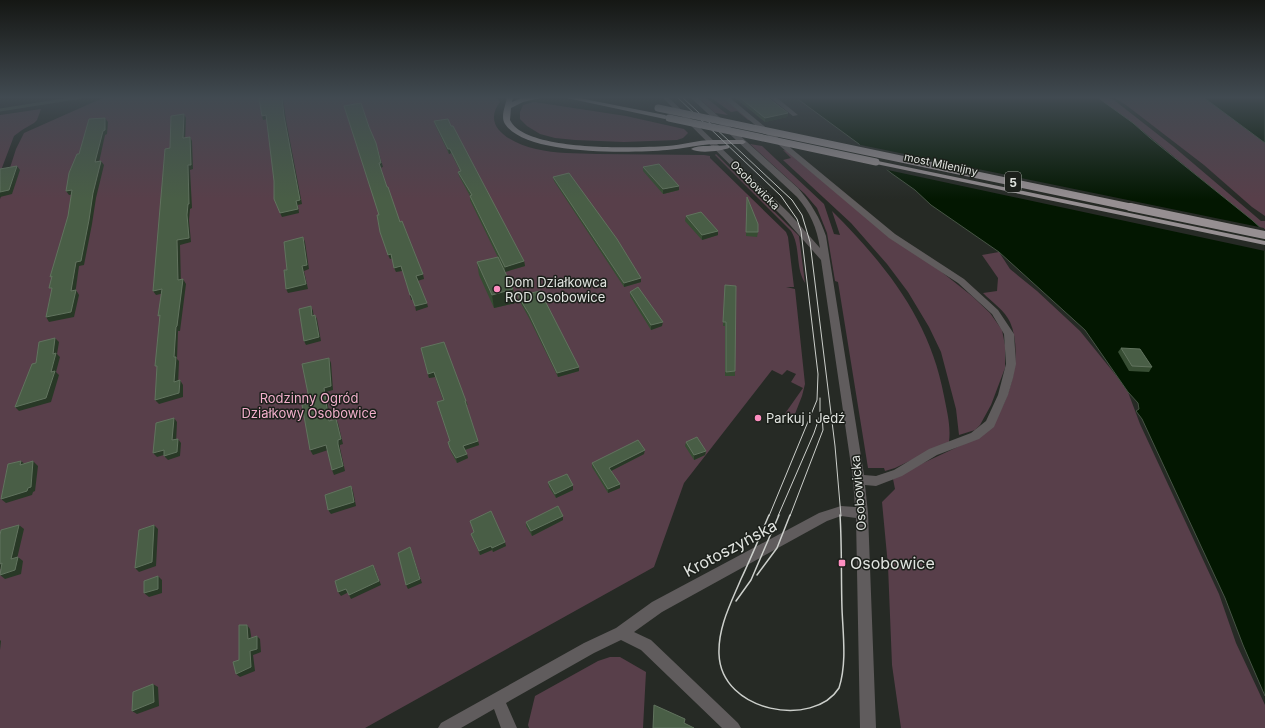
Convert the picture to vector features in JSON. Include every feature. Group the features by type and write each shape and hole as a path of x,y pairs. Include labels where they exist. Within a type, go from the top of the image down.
{"main road":[{"path":"516,131 520,135 538,142 562,146 719,149 743,142"},
{"name":"most Milenijny","path":"732,131 1265,243"},
{"name":"most Milenijny","path":"768,131 1265,235"},
{"path":"669,148 712,142 743,142"}],"street":[{"name":"Osobowicka","path":"700,131 786,215 826,260"},
{"name":"Osobowicka","path":"731,131 795,190 808,205 817,220 822,236 859,479 862,513 868,728"},
{"path":"766,131 892,236 961,281 995,312 1009,334 1011,364 1003,395 990,424 975,436 933,452 898,473 876,481 859,479"},
{"name":"Krotoszyńska","path":"446,728 589,648 621,633 657,607 823,517 841,511 862,513"},
{"path":"621,633 646,645 733,728"},
{"path":"497,699 509,728"}],"green space":[{"path":"0,131 21,131 14,136 0,173"},
{"name":"Rodzinny Ogród Działkowy Osobowice","path":"29,131 500,131 510,139 527,147 551,152 710,156 710,158 786,232 788,237 794,287 786,287 795,289 805,384 802,396 793,419 784,415 803,388 791,382 796,374 787,370 782,375 772,370 684,483 654,567 365,728 0,728 0,199 16,149 24,133"},
{"path":"535,131 686,131 688,133 683,138 677,140 624,142 575,140 555,138 540,134"},
{"path":"1143,131 1154,131 1261,221 1265,221 1265,229 1261,228"},
{"path":"1160,131 1249,131 1265,143 1265,216 1252,207 1204,165"},
{"path":"750,144 762,146 824,204 834,234 840,235 832,211 870,252 903,295 917,318 937,368 948,419 949,442 895,468 885,471 884,468 868,468 838,282 835,281 827,233 817,208 805,194"},
{"path":"783,150 789,151 972,296 990,313 1002,330 1005,345 1005,368 991,405 980,425 975,430 959,435 956,409 941,352 929,327 908,292 887,264 851,223 783,160 791,158"},
{"path":"716,154 799,236 805,283 800,270 796,244 791,231 715,155"},
{"path":"999,252 1010,269 1037,291 1080,331 1128,392 1140,424 1219,594 1236,643 1265,705 1265,728 901,728 892,665 888,566 882,502 895,489 893,479 981,436 991,426 1006,399 1015,367 1016,351 1014,336 1008,318 1002,310 983,293 997,291 998,278 982,255"},
{"path":"610,657 620,657 646,672 643,728 529,728 528,725 535,696 598,661"}],"shaded area":[{"path":"841,131 1142,131 1265,232 1265,696 1225,598 1142,419 1136,411 1139,409 1138,403 1128,392 1085,330 999,252 931,205 915,190 864,151 859,144"},
{"path":"1249,131 1265,131 1265,143"}],"pier":[{"path":"856,144 1264,228 1265,251 883,169"}],"building":[{"path":"86,131 103,131 95,162 101,161 93,193 81,261 76,262 71,291 76,290 71,312 46,317 52,288 49,288 52,276 50,277 68,216 72,190 66,191 69,173 77,154 79,154"},
{"path":"171,131 183,131 183,138 190,137 191,165 188,165 189,204 187,215 189,238 177,240 178,280 183,279 176,327 174,357 176,357 174,382 180,380 179,393 155,400 157,366 155,366 160,315 158,316 162,289 153,291 165,149 170,148"},
{"path":"268,131 287,131 300,200 296,201 298,209 280,213 274,199 274,181"},
{"path":"352,131 371,131 376,143 381,163 379,163 387,187 400,222 402,221 423,274 416,276 427,303 415,306 401,266 394,268 391,254 388,255 380,232 377,215 379,215"},
{"path":"439,131 456,131 524,261 505,267 470,196 472,195 458,172 461,171 450,149 448,149"},
{"path":"659,164 679,186 663,189 643,167"},
{"path":"17,166 9,190 0,192 0,169"},
{"path":"569,173 617,239 641,278 624,283 553,177"},
{"path":"747,197 758,224 758,232 746,232"},
{"path":"701,212 718,231 702,235 686,216"},
{"path":"303,237 307,265 302,266 306,284 286,289 284,270 287,270 284,242"},
{"path":"498,257 513,289 492,295 477,262"},
{"path":"725,285 736,286 735,371 726,372 726,322 723,322"},
{"path":"638,287 663,322 651,325 630,292"},
{"path":"540,291 579,367 557,373 529,314 518,296"},
{"path":"311,306 312,316 315,315 319,337 304,341 299,309"},
{"path":"55,338 53,354 56,353 51,372 55,371 46,398 15,407 32,364 36,363 39,342"},
{"path":"444,342 466,401 478,441 463,446 467,454 456,458 450,448 448,442 450,441 437,402 444,400 434,372 428,374 421,348"},
{"path":"1121,348 1140,349 1152,367 1132,366"},
{"path":"329,358 331,386 324,388 329,421 336,419 341,439 338,440 338,444 343,466 332,470 326,445 310,450 302,405 310,403 302,364"},
{"path":"174,418 172,440 178,439 177,452 164,456 164,450 153,453 156,423"},
{"path":"697,437 706,451 694,455 686,442"},
{"path":"638,440 645,450 609,468 620,484 608,489 592,463"},
{"path":"21,461 20,465 33,461 31,487 28,488 27,491 1,499 8,464"},
{"path":"567,474 573,485 555,494 548,482"},
{"path":"351,486 354,502 328,510 325,495"},
{"path":"558,506 563,516 531,531 526,522"},
{"path":"491,511 505,542 492,548 491,546 479,551 471,534 474,532 470,521"},
{"path":"19,525 11,559 18,557 15,570 0,575 2,563 0,564 1,530"},
{"path":"154,525 152,562 135,568 139,530"},
{"path":"410,547 420,579 406,585 398,553"},
{"path":"373,565 379,581 349,595 346,589 338,592 335,581"},
{"path":"158,576 158,589 144,593 144,581"},
{"path":"239,625 247,625 248,639 257,636 257,649 250,651 251,667 236,674 233,662 239,660"},
{"path":"153,684 154,702 132,711 133,692"},
{"path":"654,705 685,719 684,723 694,728 653,728"}],"tram line":[{"path":"713,131 781,196 797,219 801,231 818,374 817,400 769,516"},
{"path":"718,131 792,200 802,215 810,242 835,446 841,516"},
{"path":"778,516 814,433 820,415 820,398"},
{"path":"790,516 823,430 822,414"},
{"path":"769,515 726,615 719,644 719,654 724,674 735,690 751,701 770,708 791,710 810,708 827,700 839,688 844,659 840,515"},
{"path":"736,601 751,580 779,515"},
{"path":"757,575 777,548 790,515"}],"place":[{"name":"Dom Działkowca ROD Osobowice","path":"497,289"},
{"name":"Parkuj i Jedź","path":"758,418"},
{"name":"Osobowice","path":"842,563"}]}
